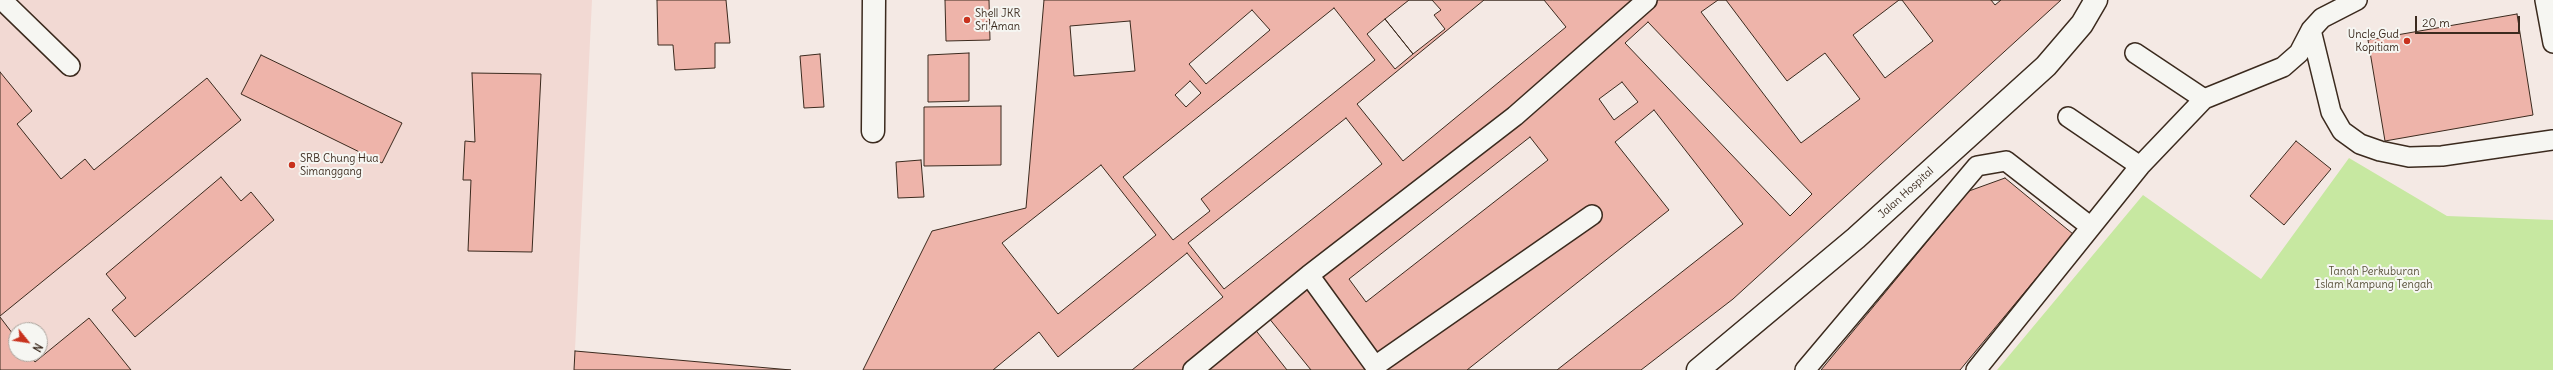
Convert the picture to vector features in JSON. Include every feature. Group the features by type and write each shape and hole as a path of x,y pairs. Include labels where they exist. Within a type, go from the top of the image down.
{"main road":[{"path":"873,131 874,0"},
{"name":"Jalan Hospital","path":"1698,370 1856,238 2046,66 2082,24 2096,0"}],"lane":[{"path":"2,0 70,66"},
{"path":"1193,370 1309,275 1515,116 1647,0"},
{"path":"1976,370 2140,166 2204,100 2283,67 2299,53 2311,30 2322,18 2357,0"},
{"path":"2545,0 2553,43"},
{"path":"2311,30 2331,112 2342,131 2360,144 2380,151 2409,157 2442,156 2553,140"},
{"path":"2134,53 2204,100"},
{"path":"2068,117 2140,166"},
{"path":"1805,370 1977,166 2006,161 2091,227"},
{"path":"1309,275 1372,368 1592,215"}],"shaded area":[{"name":"SRB Chung Hua Simanggang","path":"0,0 592,0 574,370 0,370"}],"green space":[{"name":"Tanah Perkuburan Islam Kampung Tengah","path":"2349,158 2447,216 2553,220 2553,370 1997,370 2143,195 2261,279"}],"building":[{"path":"657,0 726,0 730,43 715,43 715,68 675,70 673,45 658,45"},
{"name":"Shell JKR Sri Aman","path":"945,0 989,0 990,40 946,41"},
{"path":"1044,0 2061,0 1733,299 1641,370 863,370 932,231 1026,208"},
{"path":"1409,0 1432,0 1441,10 1434,15 1445,29 1413,54 1385,19"},
{"path":"1484,0 1544,0 1566,27 1403,161 1357,104"},
{"path":"1718,0 1726,0 1787,81 1825,53 1860,99 1801,143 1701,12"},
{"path":"1899,0 1902,0 1933,41 1885,78 1853,35"},
{"path":"1991,0 2001,0 1995,5"},
{"path":"1334,8 1375,60 1201,199 1210,211 1173,240 1123,177"},
{"path":"1252,10 1270,30 1206,84 1189,64"},
{"path":"2517,14 2533,115 2385,141 2368,40"},
{"path":"1385,19 1413,54 1395,69 1367,34"},
{"path":"1130,21 1135,71 1074,76 1070,26"},
{"path":"1648,22 1812,194 1790,216 1625,43"},
{"path":"969,53 969,101 928,102 928,55"},
{"path":"820,54 824,107 804,108 800,56"},
{"path":"261,55 402,123 382,163 241,94"},
{"path":"0,72 32,111 17,124 61,179 85,159 94,170 207,78 241,120 0,316"},
{"path":"472,73 541,74 532,252 468,251 471,180 463,180 465,141 475,142"},
{"path":"1190,81 1201,93 1186,107 1175,95"},
{"path":"1622,82 1638,102 1614,120 1599,99"},
{"path":"1001,106 1001,165 924,166 924,107"},
{"path":"1654,110 1743,224 1557,370 1467,370 1669,210 1615,142"},
{"path":"1346,118 1382,164 1224,289 1188,243"},
{"path":"1530,137 1548,160 1366,302 1349,279"},
{"path":"2296,141 2331,169 2284,225 2250,196"},
{"path":"921,160 924,197 898,198 896,162"},
{"path":"1101,165 1156,235 1058,314 1002,243"},
{"path":"221,177 241,201 251,192 274,220 135,337 112,310 126,298 106,274"},
{"path":"2005,178 2073,234 1960,370 1821,370 1969,191"},
{"path":"1187,253 1223,297 1132,370 993,370 1039,332 1058,357"},
{"path":"0,317 8,328 8,362 48,362 48,351 89,318 131,370 0,370"},
{"path":"1268,317 1311,370 1287,370 1254,328"},
{"path":"575,351 791,370 574,370"}],"place":[{"name":"Shell JKR Sri Aman","path":"967,20"},
{"name":"Uncle Gud Kopitiam","path":"2407,41"},
{"name":"SRB Chung Hua Simanggang","path":"292,165"}]}
